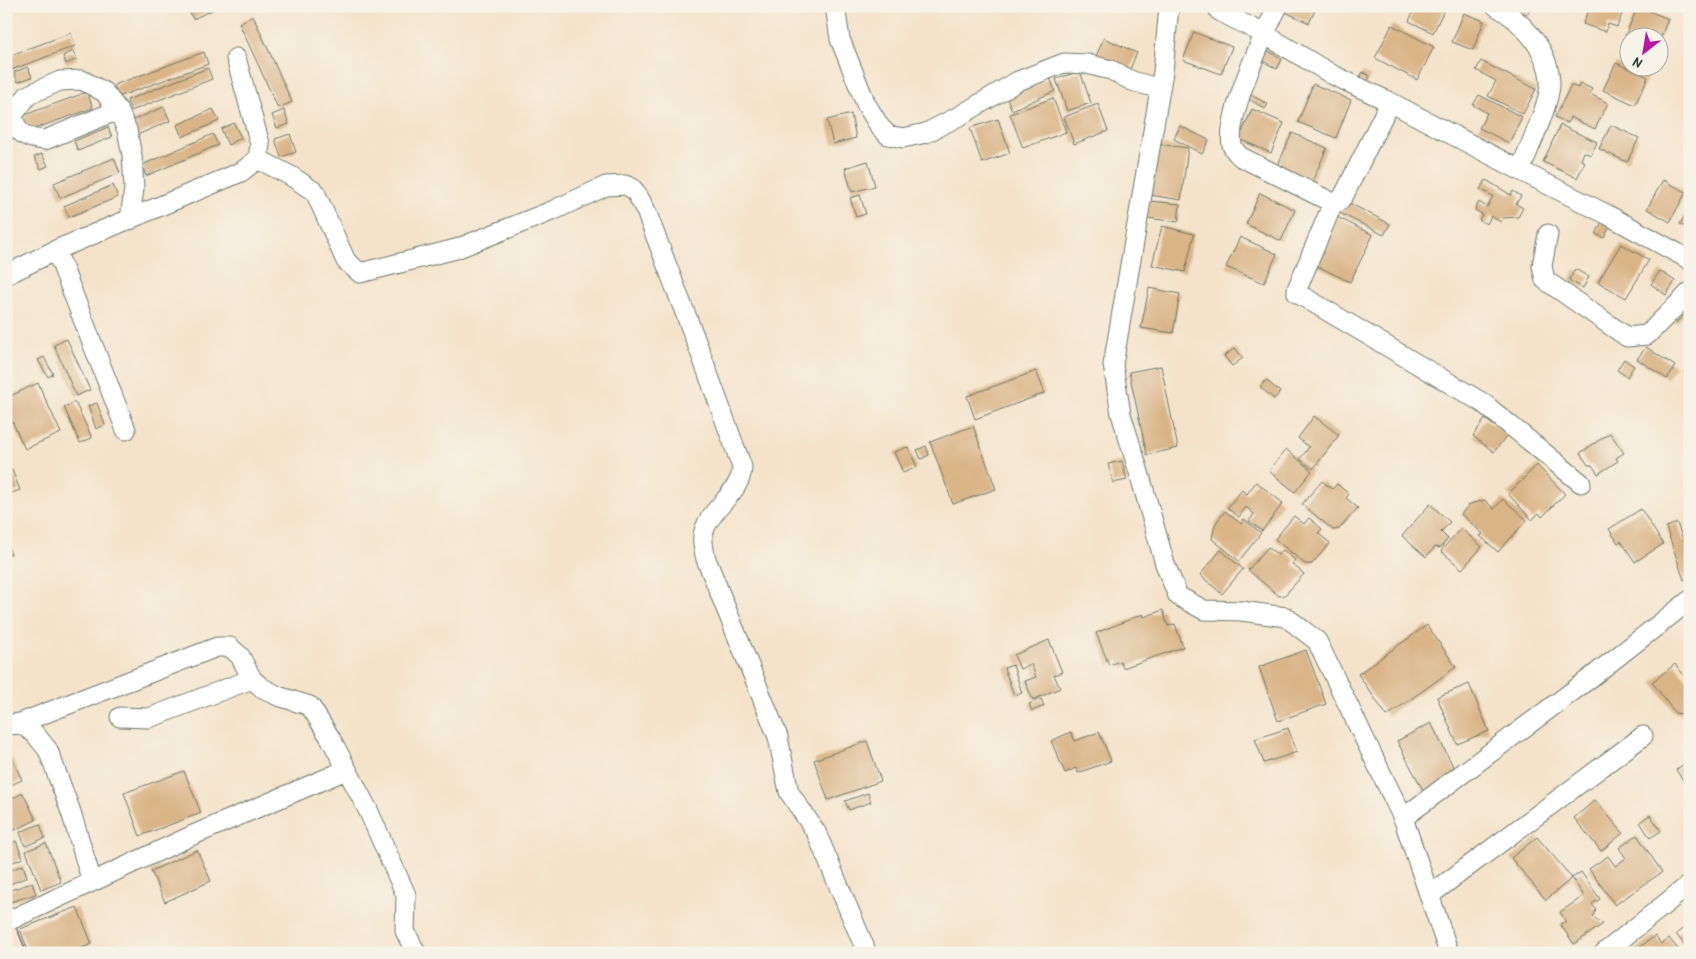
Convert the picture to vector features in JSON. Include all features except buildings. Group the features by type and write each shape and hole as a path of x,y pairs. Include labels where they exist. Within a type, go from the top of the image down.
{"main road":[{"path":"6,938 12,953"}],"street":[{"path":"835,6 840,39 866,104 880,127 888,135 903,138 926,133 961,115 1018,81 1064,63 1087,64 1111,70 1132,82 1160,89"},
{"path":"1169,6 1160,89 1113,365 1121,414 1165,564 1178,596 1204,610 1240,611 1286,616 1316,641 1403,818 1449,953"},
{"path":"1278,6 1264,34 1235,110 1231,143 1232,148 1241,157 1333,203 1340,202 1390,102"},
{"path":"1496,6 1514,19 1535,41 1542,54 1550,83 1545,108 1520,170"},
{"path":"1219,11 1264,34 1333,74 1608,214 1690,260"},
{"path":"6,275 56,250 241,172 258,158 260,144 236,58"},
{"path":"118,110 45,140 33,140 21,133 14,124 13,115 28,95 60,81 82,80 104,92 118,110 127,130 132,155 134,188 130,220"},
{"path":"258,158 292,176 315,192 346,260 360,273 456,249 554,210 606,186 625,186 632,188 637,194 646,211 671,275 742,467 742,474 738,482 717,508 704,531 703,545 706,559 778,737 789,792 816,832 867,953"},
{"path":"1333,203 1297,289 1298,293 1483,403 1581,483"},
{"path":"1548,234 1542,266 1545,280 1628,337 1648,336 1690,292"},
{"path":"56,250 126,430"},
{"path":"1403,818 1589,679 1690,600"},
{"path":"13,724 217,647 230,647 240,656 252,679 261,687 278,696 310,706 331,739 368,810 406,895 405,930 416,953"},
{"path":"120,717 149,718 252,679"},
{"path":"13,724 35,734 48,750 72,812 92,882"},
{"path":"1430,895 1643,736"},
{"path":"6,922 191,836 346,770"},
{"path":"1604,953 1690,884"}]}
